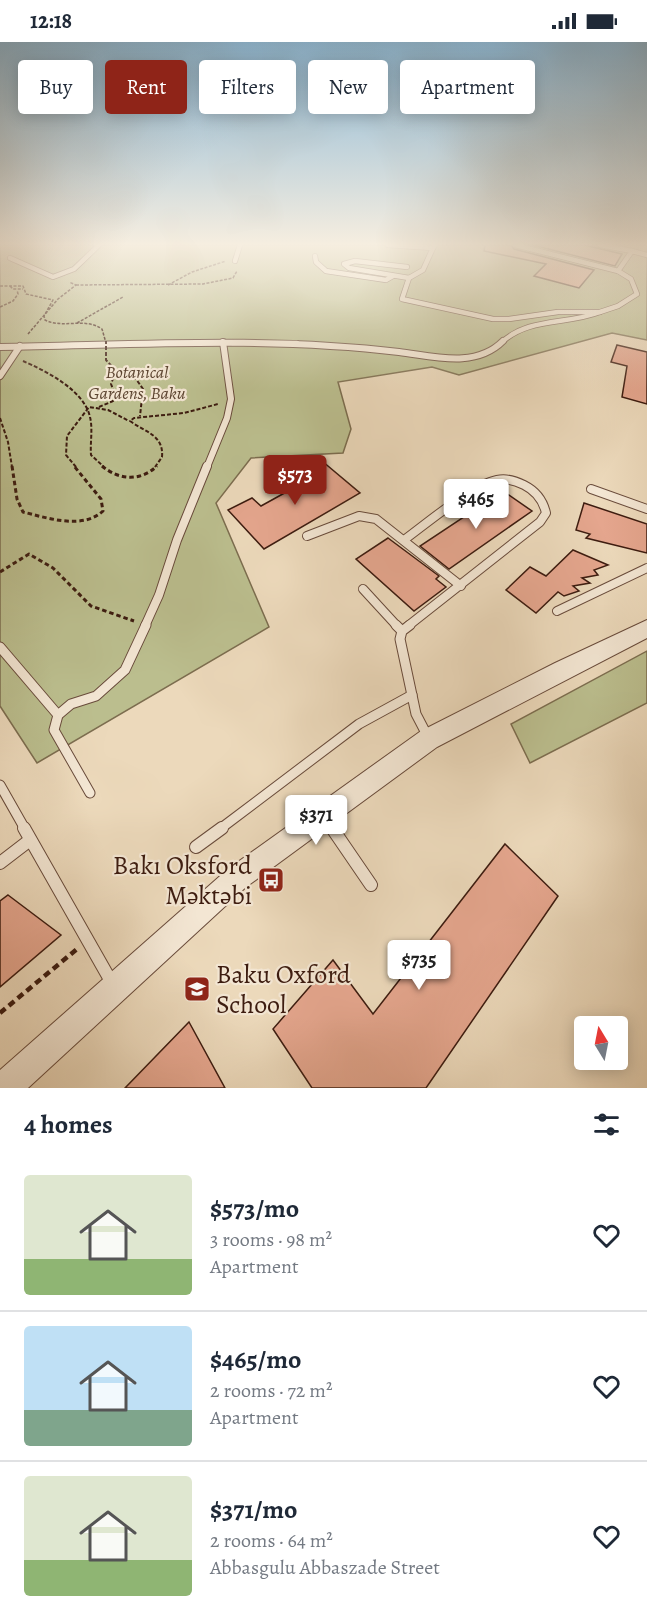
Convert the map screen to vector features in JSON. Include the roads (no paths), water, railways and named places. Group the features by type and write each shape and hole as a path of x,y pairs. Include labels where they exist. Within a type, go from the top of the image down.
{"street":[{"path":"4,1088 237,878 429,739 647,629"}],"lane":[{"path":"404,294 402,299 493,319 558,312 600,312"},
{"path":"0,347 283,342 361,347 460,359 494,349 520,329 588,318 618,306 637,294"},
{"path":"90,793 54,730 58,715 71,704 96,696 125,670 159,595 177,540 226,418 231,399 223,342"},
{"path":"0,376 20,346"},
{"path":"404,540 489,483 515,481 534,491 545,507 546,513 540,522 402,631 400,639 416,714 429,739"},
{"path":"591,489 647,509"},
{"path":"307,536 350,519 369,517 376,519 461,586"},
{"path":"557,611 647,568"},
{"path":"363,589 402,631"},
{"path":"0,647 58,715"},
{"path":"196,847 359,724 412,695"},
{"path":"0,785 114,987"},
{"path":"324,814 371,885"},
{"path":"0,863 30,840"}],"place":[{"name":"Bakı Oksford Məktəbi","path":"271,880"},
{"name":"Baku Oxford School","path":"197,989"}],"park label":[{"name":"Botanical Gardens, Baku","path":"137,382"}]}
